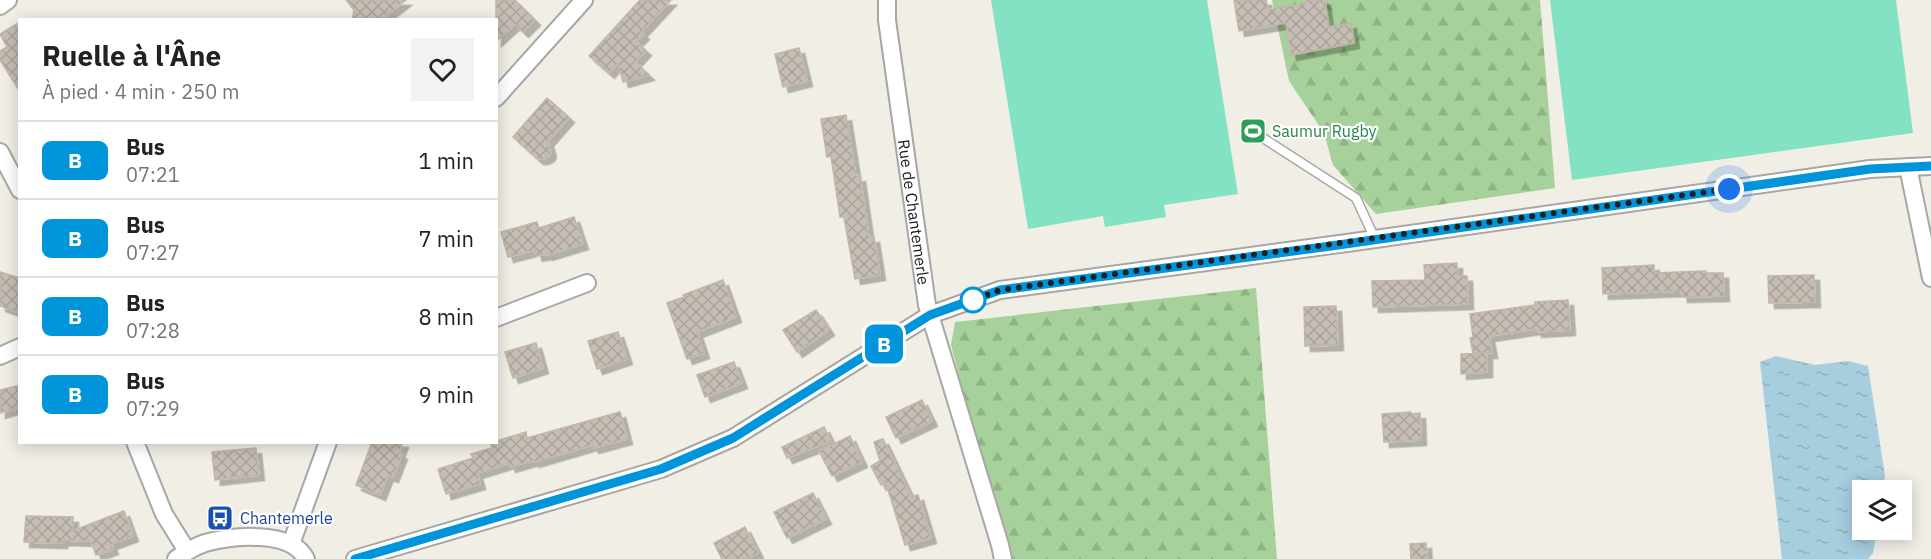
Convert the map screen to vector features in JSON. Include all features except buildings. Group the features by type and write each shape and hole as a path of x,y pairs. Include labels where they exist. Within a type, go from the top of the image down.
{"street":[{"path":"0,6 9,0"},
{"path":"498,96 584,0"},
{"name":"Rue de Chantemerle","path":"887,0 890,44 927,305 1003,559"},
{"path":"0,152 18,186"},
{"path":"355,559 671,465 733,438 930,315 1000,290 1870,169 1931,166"},
{"path":"1908,167 1928,250 1931,278"},
{"path":"498,317 587,283"},
{"path":"0,356 18,348"},
{"path":"136,444 182,555 206,543 265,536 291,544 306,559"},
{"path":"291,544 327,444"}],"lane":[{"path":"1260,136 1356,198 1375,239"}],"green space":[{"path":"991,0 1207,0 1238,194 1164,205 1166,217 1105,227 1103,216 1028,229"},
{"path":"1272,0 1540,0 1555,188 1376,214 1333,165 1324,133 1289,81"},
{"path":"1550,0 1896,0 1913,133 1572,180"},
{"path":"1256,288 1277,559 1006,559 951,345 955,322"}],"water":[{"path":"1776,356 1815,365 1848,361 1868,366 1885,476 1884,480 1852,480 1852,540 1875,540 1873,553 1868,559 1782,559 1760,362"}],"bus line":[{"name":"B","path":"355,559 661,469 733,438 930,315 1000,290 1331,246 1870,169 1931,166"}],"place":[{"name":"Saumur Rugby","path":"1253,131"},
{"name":"Chantemerle","path":"220,518"}],"route":[{"path":"973,300 965,303 1000,290 1331,246 1729,189"}]}
